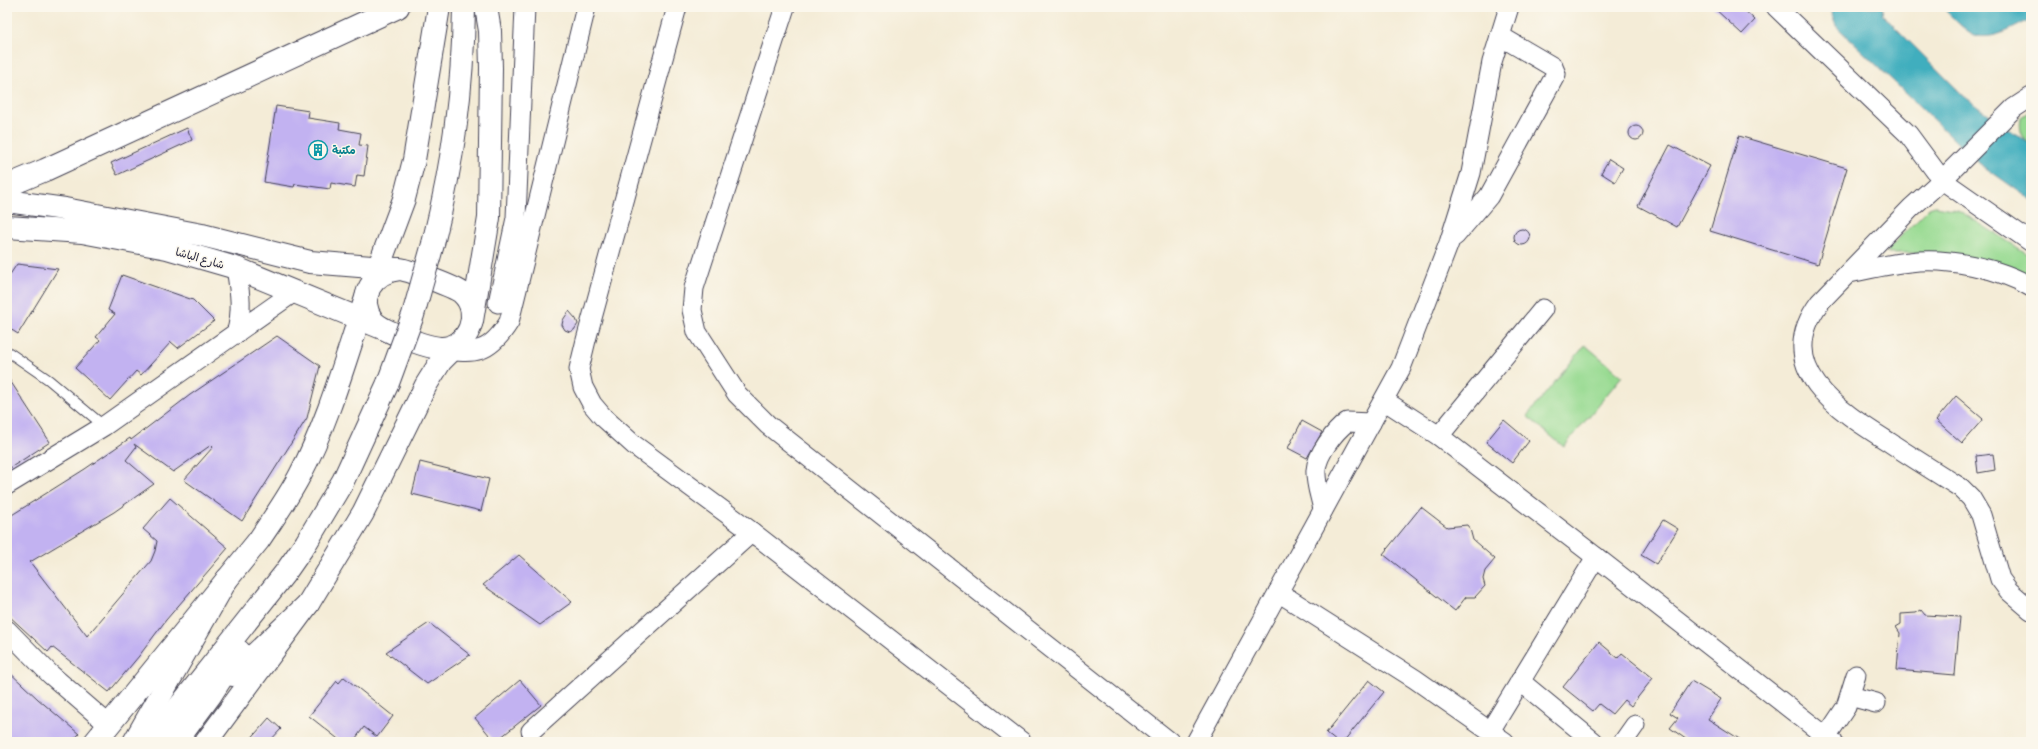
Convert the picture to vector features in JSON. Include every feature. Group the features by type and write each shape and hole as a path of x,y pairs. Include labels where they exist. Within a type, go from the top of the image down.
{"main road":[{"path":"7,186 45,170 398,7"},
{"path":"95,742 272,521 300,475 316,440 358,318 379,277 404,199 414,160 439,7"},
{"path":"151,742 285,573 326,513 343,481 388,383 413,315 433,244 453,150 463,62 464,7"},
{"path":"206,742 308,604 366,506 426,385 455,339 469,294 489,218 490,38 486,7"},
{"path":"7,201 65,209 202,235 310,262 379,277 410,271 469,294"},
{"name":"شارع الباشا","path":"7,227 90,234 167,248 236,268 382,328 455,339"},
{"path":"379,277 366,301 368,312 374,321 382,328"},
{"path":"176,742 210,696 254,629 285,573"},
{"path":"134,742 227,579"},
{"path":"210,696 308,604"}],"street":[{"path":"455,339 469,353 485,348 500,337 509,322 506,304 516,218 525,7"},
{"path":"506,304 586,7"},
{"path":"678,7 579,369 583,387 603,417 634,445 752,532 1022,742"},
{"path":"785,7 694,288 692,310 697,332 737,394 768,425 1170,742"},
{"path":"1196,742 1371,423 1385,401 1401,368 1449,243 1471,173 1490,70 1509,7"},
{"path":"1776,7 1949,174 2031,242"},
{"path":"1449,243 1489,196 1556,74 1553,67 1500,36"},
{"path":"2031,97 2014,108 1949,174 1911,208 1820,302 1804,330 1802,349 1805,362 1811,375 1832,403 1870,430 1962,488 1971,498 1981,515 2000,579 2018,600 2031,610"},
{"path":"1848,273 1910,261 1935,261 1982,268 2016,279 2031,287"},
{"path":"236,268 241,304 240,322 236,334"},
{"path":"7,485 104,426 294,292"},
{"path":"469,294 506,304"},
{"path":"1438,436 1543,309"},
{"path":"1385,401 1438,436 1829,739 1850,696 1856,675"},
{"path":"1323,510 1316,472 1334,432 1347,422 1371,423"},
{"path":"531,731 752,532"},
{"path":"1490,731 1596,557"},
{"path":"1278,592 1409,675 1506,742"},
{"path":"7,630 50,674 109,725"},
{"path":"1520,681 1594,742"},
{"path":"1850,696 1876,703"},
{"path":"1623,742 1635,725"}],"lane":[{"path":"7,351 49,380 104,426"}],"green space":[{"path":"2031,110 2031,145 2023,136 2020,125 2021,117"},
{"path":"1935,206 1958,210 2031,256 2031,278 1936,253 1888,253 1888,249 1929,208"},
{"path":"1585,345 1622,376 1564,447 1527,416"}],"water":[{"path":"1829,7 1883,7 1882,14 1965,97 2031,145 2031,200 1976,161 1836,26"},
{"path":"1942,7 2031,7 2031,19 1999,34 1992,36 1978,36 1964,28"}],"building":[{"path":"1713,7 1741,7 1755,20 1742,34"},
{"name":"مكتبة","path":"276,106 309,111 308,118 340,123 339,129 361,133 359,145 368,146 364,176 357,175 355,187 331,183 330,189 295,184 294,187 264,182"},
{"path":"1633,126 1639,126 1643,130 1643,136 1639,140 1633,140 1629,136 1629,130"},
{"path":"187,128 192,140 117,175 111,163"},
{"path":"1739,136 1847,168 1818,264 1710,231"},
{"path":"1670,145 1710,166 1677,227 1638,206"},
{"path":"1609,159 1623,168 1615,182 1601,173"},
{"path":"1522,229 1529,234 1530,237 1525,244 1522,245 1515,240 1514,237 1519,230"},
{"path":"17,264 58,269 18,334 7,327 7,279"},
{"path":"122,275 193,300 214,321 178,348 171,342 141,375 136,371 110,400 75,368 100,340 96,337 115,314 108,310"},
{"path":"569,311 576,319 578,324 574,330 570,332 565,330 562,325 563,320"},
{"path":"277,336 320,366 307,418 242,521 184,480 213,447 211,445 173,472 134,444 136,447 126,460 154,484 114,512 30,562 87,636 151,561 157,541 143,529 170,498 228,548 166,620 109,692 52,647 48,652 7,614 7,518 85,469 130,438 131,440 190,395"},
{"path":"7,376 50,442 7,470"},
{"path":"1956,396 1983,419 1962,443 1936,420"},
{"path":"1504,420 1529,441 1512,463 1486,442"},
{"path":"1302,421 1322,432 1307,458 1288,448"},
{"path":"1993,454 1995,470 1978,473 1976,456"},
{"path":"420,462 489,479 481,511 412,494"},
{"path":"1421,507 1447,527 1467,525 1470,529 1473,540 1495,559 1485,571 1483,579 1485,586 1475,597 1466,597 1455,611 1383,554"},
{"path":"1663,520 1678,529 1656,564 1641,555"},
{"path":"519,555 572,602 540,625 483,585"},
{"path":"1921,610 1925,615 1960,617 1955,675 1897,670 1900,633 1896,627 1901,624 1901,614 1916,613"},
{"path":"429,623 470,655 427,684 386,652"},
{"path":"1599,642 1618,658 1622,653 1653,678 1631,706 1624,700 1612,714 1599,704 1593,711 1563,687"},
{"path":"7,670 79,734 72,742 7,742"},
{"path":"344,677 393,716 377,737 364,727 353,742 342,742 309,716 337,681 339,683"},
{"path":"520,680 541,705 495,742 475,718"},
{"path":"1369,680 1384,692 1343,742 1337,742 1326,733"},
{"path":"1691,681 1721,699 1708,719 1744,742 1690,742 1670,728 1678,718 1670,713"},
{"path":"269,718 281,729 269,742 248,742"}],"place":[{"name":"مكتبة","path":"318,150"}]}
